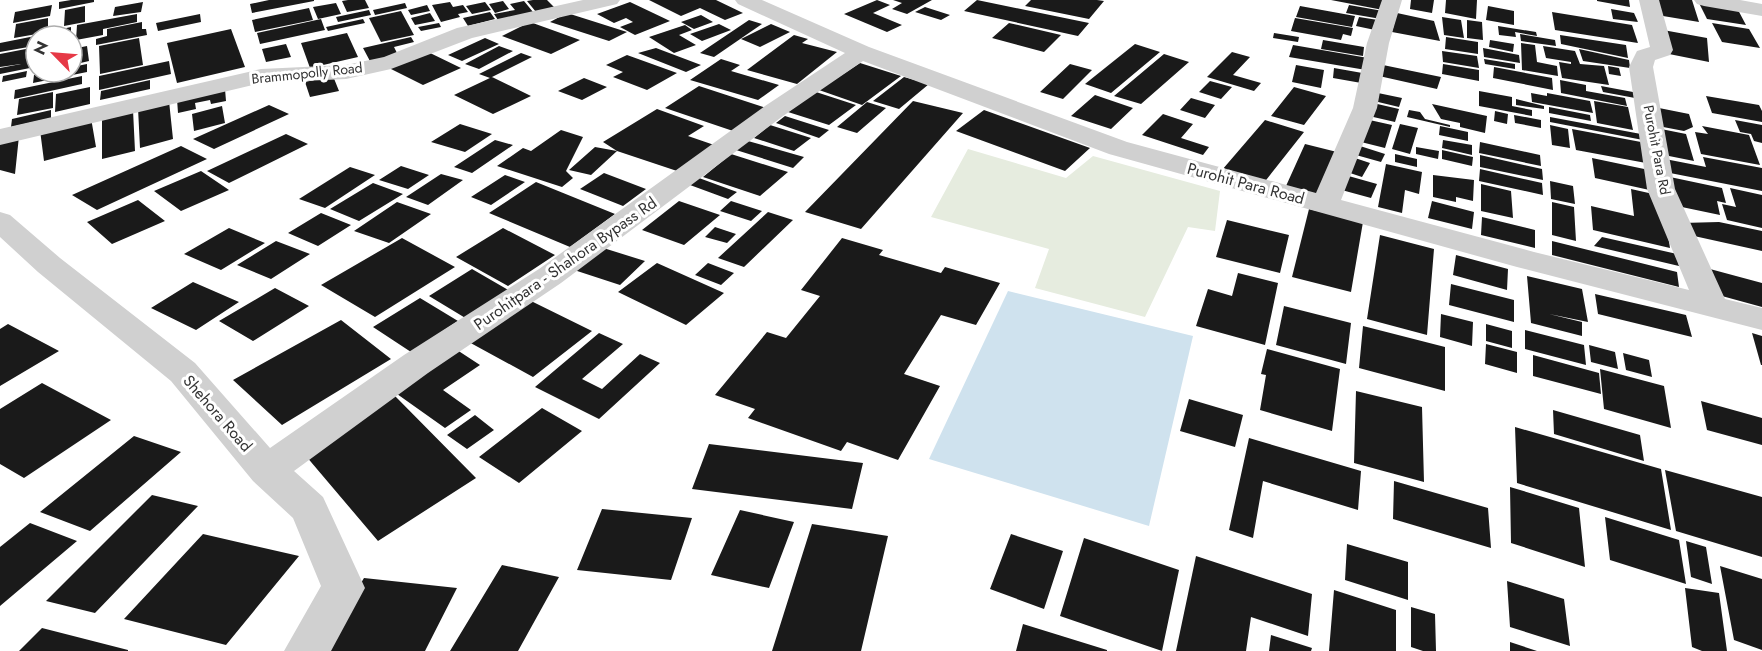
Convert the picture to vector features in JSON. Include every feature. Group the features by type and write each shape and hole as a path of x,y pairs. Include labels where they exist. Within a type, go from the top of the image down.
{"street":[{"name":"Brammopolly Road","path":"0,137 261,76 346,72 391,62 465,33 610,0"},
{"name":"Purohit Para Road","path":"746,0 861,52 1118,148 1528,260 1762,319"},
{"path":"1325,204 1365,108 1378,43 1392,0"},
{"name":"Purohit Para Rd","path":"1649,0 1662,50 1645,56 1641,67 1661,189 1712,306"},
{"path":"1704,0 1762,10"},
{"name":"Purohitpara - Shahora Bypass Rd","path":"267,470 416,364 550,276 774,111 861,52"},
{"name":"Shehora Road","path":"0,221 49,264 183,372 267,470 309,507 343,588 307,651"}],"shaded area":[{"path":"968,149 1066,178 1093,156 1220,191 1215,231 1188,227 1145,317 1035,288 1049,249 931,217"}],"water":[{"path":"1008,291 1193,336 1149,526 929,459"}],"building":[{"path":"94,0 94,2 59,9 59,2"},
{"path":"269,0 314,1 252,13 250,4"},
{"path":"365,0 369,8 347,12 342,1"},
{"path":"547,0 554,7 536,12 527,1"},
{"path":"649,0 716,0 743,13 725,20 700,8 681,16"},
{"path":"877,0 890,5 873,13 902,25 887,32 844,14"},
{"path":"893,0 932,0 907,14 892,9 902,3"},
{"path":"977,0 1089,23 1078,36 964,11"},
{"path":"1031,0 1104,1 1089,19 1025,6"},
{"path":"1331,0 1384,0 1383,10"},
{"path":"1411,0 1434,0 1432,13 1410,9"},
{"path":"1446,0 1477,0 1476,19 1445,13"},
{"path":"1629,0 1630,7 1597,1"},
{"path":"1653,0 1692,0 1699,22 1657,15"},
{"path":"503,1 509,9 495,13 489,4"},
{"path":"524,1 533,12 498,20 494,14 515,10 510,4"},
{"path":"143,2 141,12 113,16 115,7"},
{"path":"450,2 453,7 463,5 468,12 458,14 460,17 441,22 432,5"},
{"path":"485,2 491,10 472,14 466,6"},
{"path":"630,2 670,21 635,35 620,27 633,22 626,18 614,23 597,14"},
{"path":"336,3 341,14 318,19 313,7"},
{"path":"405,3 407,8 375,15 373,10"},
{"path":"1699,3 1737,8 1746,25 1707,19"},
{"path":"52,5 50,16 13,23 15,12"},
{"path":"427,5 430,11 411,15 408,10"},
{"path":"1349,5 1383,11 1381,19 1346,13"},
{"path":"85,6 85,22 64,24 65,10"},
{"path":"1300,6 1355,16 1352,27 1296,17"},
{"path":"1488,6 1514,11 1514,25 1486,20"},
{"path":"925,7 950,15 941,20 915,12"},
{"path":"309,8 313,20 255,32 252,20"},
{"path":"1611,9 1634,13 1638,22 1613,19"},
{"path":"369,10 371,15 338,22 336,17"},
{"path":"401,11 414,35 381,42 369,18"},
{"path":"490,12 495,19 468,26 463,18"},
{"path":"1552,12 1632,25 1638,43 1555,30"},
{"path":"430,13 435,21 415,25 411,18"},
{"path":"567,13 627,32 609,41 550,22"},
{"path":"1397,13 1434,21 1440,41 1392,32"},
{"path":"137,14 137,22 103,29 103,35 84,39 82,24"},
{"path":"200,14 201,22 158,31 156,23"},
{"path":"701,15 713,22 694,29 681,22"},
{"path":"1359,17 1378,20 1375,30 1356,26"},
{"path":"1442,17 1461,20 1464,38 1444,35"},
{"path":"48,18 48,24 24,24 24,36 14,38 16,24"},
{"path":"1295,18 1353,28 1351,36 1343,34 1341,40 1291,31"},
{"path":"321,19 325,30 260,44 257,33"},
{"path":"363,19 365,23 328,31 326,27"},
{"path":"749,20 762,24 714,57 700,53"},
{"path":"1467,20 1482,22 1483,40 1467,38"},
{"path":"142,22 142,29 146,29 147,35 96,45 96,39 107,36 107,29"},
{"path":"530,22 580,40 551,54 502,36"},
{"path":"439,23 441,27 421,31 418,27"},
{"path":"1009,23 1061,35 1044,52 992,38"},
{"path":"1712,23 1749,29 1760,48 1722,42"},
{"path":"719,24 731,30 702,41 690,34"},
{"path":"771,24 790,32 760,47 741,39"},
{"path":"685,25 692,30 679,35 696,45 674,53 649,37"},
{"path":"1498,26 1536,32 1537,36 1515,32 1516,37 1499,35"},
{"path":"231,29 245,67 177,83 167,43"},
{"path":"1663,30 1707,38 1709,62 1664,53"},
{"path":"347,33 358,57 310,68 301,43"},
{"path":"1274,33 1299,37 1298,42 1273,38"},
{"path":"1520,34 1555,40 1556,46 1521,41"},
{"path":"794,35 808,39 802,43 837,52 797,84 747,70"},
{"path":"1560,35 1626,45 1628,58 1561,44"},
{"path":"411,37 414,42 394,47 399,57 371,63 363,48"},
{"path":"1446,37 1478,42 1478,54 1445,49"},
{"path":"24,38 24,48 0,52 0,43"},
{"path":"139,38 143,65 100,74 99,46"},
{"path":"485,38 499,44 462,61 448,55"},
{"path":"1323,40 1364,47 1363,56 1321,49"},
{"path":"1490,40 1514,44 1513,52 1489,47"},
{"path":"1521,43 1535,45 1537,62 1557,66 1558,76 1522,70"},
{"path":"286,44 291,57 266,62 262,49"},
{"path":"1135,44 1160,52 1111,93 1085,84"},
{"path":"1293,45 1368,58 1366,70 1289,57"},
{"path":"87,46 89,61 84,62 84,47"},
{"path":"499,46 513,51 479,69 465,64"},
{"path":"1543,46 1575,51 1580,64 1604,66 1609,85 1562,78 1559,62 1571,64 1571,62 1546,58"},
{"path":"656,48 701,65 686,72 638,53"},
{"path":"1483,48 1519,55 1520,63 1484,57"},
{"path":"24,49 24,69 0,74 0,68 21,64 0,67 0,54"},
{"path":"1579,49 1629,60 1630,68 1583,61"},
{"path":"426,51 461,68 423,85 387,67"},
{"path":"1442,51 1477,56 1479,68 1443,62"},
{"path":"1232,52 1250,57 1233,75 1261,83 1254,91 1207,77"},
{"path":"521,53 532,57 490,78 479,74"},
{"path":"1164,54 1189,62 1141,104 1114,96"},
{"path":"627,55 677,73 647,90 613,77 623,72 606,65"},
{"path":"721,59 740,65 731,71 779,85 758,100 690,80"},
{"path":"1484,59 1515,64 1515,69 1485,64"},
{"path":"169,61 171,74 99,90 99,76"},
{"path":"860,63 901,76 862,105 819,90"},
{"path":"87,64 87,72 84,73 84,65"},
{"path":"1070,64 1092,70 1063,99 1040,92"},
{"path":"1443,64 1479,70 1479,81 1442,74"},
{"path":"1296,65 1324,70 1321,88 1292,82"},
{"path":"1383,65 1441,77 1437,89 1379,76"},
{"path":"1608,66 1619,68 1621,76 1609,74"},
{"path":"1494,67 1552,78 1553,90 1493,78"},
{"path":"1334,68 1368,74 1367,84 1333,78"},
{"path":"24,72 24,77 2,82 3,76"},
{"path":"333,76 339,91 310,97 305,82"},
{"path":"492,77 531,96 493,114 454,95"},
{"path":"904,77 929,84 899,109 873,101"},
{"path":"584,78 607,87 582,100 558,91"},
{"path":"150,80 150,89 100,100 101,91"},
{"path":"1560,80 1586,85 1586,91 1625,98 1627,106 1561,93"},
{"path":"1210,81 1232,87 1221,99 1199,92"},
{"path":"44,84 82,84 14,99 15,90"},
{"path":"699,86 769,109 736,132 665,108"},
{"path":"1601,86 1633,92 1635,98 1603,92"},
{"path":"90,87 90,104 55,112 56,94"},
{"path":"1294,87 1326,96 1304,125 1271,116"},
{"path":"225,89 226,101 211,104 210,100 195,103 196,109 178,113 177,99"},
{"path":"1479,91 1512,97 1512,106 1532,110 1532,116 1479,106"},
{"path":"53,92 53,108 17,115 19,99"},
{"path":"816,92 856,105 829,125 788,112"},
{"path":"1378,93 1402,98 1399,107 1374,101"},
{"path":"1531,93 1547,96 1547,93 1590,101 1593,113 1532,102"},
{"path":"1095,95 1133,108 1111,129 1071,116"},
{"path":"1706,96 1759,105 1762,111 1762,122 1712,113"},
{"path":"1191,98 1215,105 1205,118 1180,110"},
{"path":"1516,99 1544,106 1544,109 1516,105"},
{"path":"169,101 173,139 140,148 138,108"},
{"path":"913,101 963,113 861,229 805,212"},
{"path":"1594,101 1628,107 1633,130 1597,123"},
{"path":"867,102 886,108 857,133 837,127"},
{"path":"1373,103 1399,109 1395,122 1369,116"},
{"path":"1432,104 1487,116 1485,133 1460,127 1460,123 1441,119"},
{"path":"269,105 289,114 214,149 193,139"},
{"path":"222,106 225,123 194,131 192,114"},
{"path":"1549,107 1590,115 1591,121 1549,113"},
{"path":"1654,107 1689,114 1693,127 1684,131 1658,126"},
{"path":"657,109 704,126 688,136 720,147 683,173 617,151 603,142"},
{"path":"51,110 51,118 11,127 12,119"},
{"path":"133,110 135,151 102,159 102,117"},
{"path":"984,110 1090,148 1065,171 956,131"},
{"path":"1409,110 1420,112 1425,119 1450,125 1450,127 1407,117"},
{"path":"1495,111 1508,114 1507,124 1494,121"},
{"path":"1163,114 1193,124 1181,138 1209,147 1203,155 1142,135"},
{"path":"1514,115 1541,120 1541,128 1515,123"},
{"path":"785,116 829,130 819,138 776,123"},
{"path":"1550,117 1641,134 1643,140 1550,122"},
{"path":"91,118 96,147 44,161 40,130"},
{"path":"1365,119 1392,125 1385,148 1357,141"},
{"path":"1265,120 1304,132 1263,184 1222,170"},
{"path":"1735,120 1762,125 1762,143 1754,141 1751,134 1740,132"},
{"path":"460,124 492,134 465,152 431,142"},
{"path":"1400,124 1418,128 1410,154 1392,149"},
{"path":"770,125 811,138 794,151 754,138"},
{"path":"1550,125 1568,129 1570,148 1552,145"},
{"path":"1440,126 1468,132 1468,141 1439,135"},
{"path":"1702,126 1749,135 1760,165 1701,154 1695,132 1708,134"},
{"path":"1656,128 1686,134 1694,161 1664,155"},
{"path":"1572,129 1641,142 1646,163 1576,150"},
{"path":"561,130 583,137 566,171 573,178 562,187 497,166 523,148 531,151"},
{"path":"286,134 308,144 229,183 207,171"},
{"path":"19,136 15,174 0,170 0,140"},
{"path":"495,140 513,145 472,173 454,167"},
{"path":"1443,140 1472,145 1472,155 1442,148"},
{"path":"748,141 804,157 793,168 736,150"},
{"path":"1480,142 1540,155 1541,166 1479,153"},
{"path":"1305,144 1337,152 1321,195 1286,186"},
{"path":"181,146 207,159 97,210 72,195"},
{"path":"1360,146 1385,154 1381,162 1356,155"},
{"path":"595,147 617,151 591,175 569,170"},
{"path":"1416,147 1439,151 1438,159 1416,154"},
{"path":"1442,150 1473,157 1472,166 1442,159"},
{"path":"731,154 788,172 760,196 703,177"},
{"path":"1395,154 1417,159 1417,167 1395,162"},
{"path":"1480,155 1542,169 1543,180 1480,167"},
{"path":"1352,157 1370,163 1362,177 1344,171"},
{"path":"1703,157 1762,168 1762,191 1670,173 1665,159 1706,167"},
{"path":"1592,158 1649,170 1654,191 1595,178"},
{"path":"1386,164 1422,172 1419,194 1405,190 1402,213 1378,207"},
{"path":"401,166 429,175 408,189 379,180"},
{"path":"350,167 375,175 325,208 299,199"},
{"path":"1480,169 1542,183 1543,195 1479,181"},
{"path":"201,171 229,190 181,211 154,191"},
{"path":"604,173 646,189 623,206 580,189"},
{"path":"441,174 463,180 428,205 406,197"},
{"path":"505,175 525,182 491,205 471,197"},
{"path":"1345,175 1377,184 1371,198 1338,189"},
{"path":"1433,175 1474,180 1473,201 1456,197 1456,202 1433,197"},
{"path":"1670,177 1722,188 1726,203 1717,201 1720,215 1677,206"},
{"path":"699,178 737,192 728,199 690,185"},
{"path":"1550,181 1573,186 1575,204 1551,199"},
{"path":"536,182 615,214 570,247 489,213"},
{"path":"373,183 403,194 359,221 330,209"},
{"path":"1481,184 1511,191 1513,218 1481,211"},
{"path":"1730,188 1762,195 1762,228 1727,220 1722,204 1736,207"},
{"path":"1631,189 1662,196 1670,248 1593,230 1591,206 1634,216"},
{"path":"138,200 165,221 112,244 87,222"},
{"path":"679,201 720,215 684,245 642,230"},
{"path":"731,201 762,211 751,221 720,211"},
{"path":"1432,201 1474,212 1472,229 1428,218"},
{"path":"397,202 431,214 389,243 354,231"},
{"path":"1552,202 1574,207 1576,241 1552,235"},
{"path":"1309,209 1363,222 1351,292 1292,277"},
{"path":"768,212 793,220 744,267 718,258"},
{"path":"321,213 351,225 318,246 288,233"},
{"path":"1482,217 1535,230 1535,248 1481,235"},
{"path":"1227,220 1289,235 1280,273 1216,257"},
{"path":"1719,222 1762,231 1762,251 1685,234 1682,223"},
{"path":"715,227 736,234 727,243 705,237"},
{"path":"229,228 265,243 221,270 184,254"},
{"path":"503,228 555,255 508,286 456,257"},
{"path":"1380,235 1434,249 1427,335 1367,319"},
{"path":"1602,237 1677,254 1679,266 1594,246"},
{"path":"402,238 455,267 375,317 321,285"},
{"path":"842,238 883,250 879,255 941,273 945,267 1000,283 976,325 941,315 904,374 940,386 898,460 847,442 841,451 748,418 755,409 715,395 767,332 786,338 820,296 801,290"},
{"path":"276,241 310,254 271,279 237,265"},
{"path":"1552,241 1677,272 1679,287 1552,255"},
{"path":"597,246 645,261 620,285 571,269"},
{"path":"1456,255 1508,269 1507,290 1453,275"},
{"path":"657,263 724,293 686,325 618,292"},
{"path":"708,263 734,273 721,285 695,275"},
{"path":"472,269 510,291 467,319 429,296"},
{"path":"1710,269 1762,283 1762,307 1711,293"},
{"path":"1238,273 1278,283 1265,345 1196,326 1208,289 1232,296"},
{"path":"1527,276 1582,289 1588,322 1549,314 1582,322 1582,336 1531,323"},
{"path":"193,282 239,302 196,330 151,308"},
{"path":"1451,284 1514,300 1514,322 1449,305"},
{"path":"275,288 309,306 253,341 219,321"},
{"path":"1595,294 1686,315 1692,337 1598,314"},
{"path":"420,298 458,321 411,352 373,327"},
{"path":"527,299 592,331 533,377 467,341"},
{"path":"1284,306 1351,323 1346,364 1276,345"},
{"path":"1441,314 1473,322 1472,346 1440,337"},
{"path":"341,320 391,359 282,425 233,380"},
{"path":"8,324 59,351 0,386 0,329"},
{"path":"1486,324 1512,331 1512,348 1486,341"},
{"path":"1363,326 1445,347 1445,391 1359,368"},
{"path":"1525,330 1584,345 1586,365 1525,349"},
{"path":"599,333 623,344 582,379 602,389 640,354 660,363 599,419 535,387"},
{"path":"1752,333 1762,336 1762,365 1761,365"},
{"path":"1486,344 1517,352 1517,373 1485,364"},
{"path":"1589,345 1615,352 1618,369 1591,362"},
{"path":"454,348 480,365 443,390 471,410 445,428 390,389"},
{"path":"1267,349 1340,369 1332,431 1260,410 1266,375 1261,374"},
{"path":"1623,353 1649,360 1652,377 1626,370"},
{"path":"1533,355 1599,373 1601,394 1533,376"},
{"path":"1600,369 1664,386 1671,428 1604,409"},
{"path":"42,383 111,420 24,478 0,464 0,409"},
{"path":"1356,391 1422,407 1424,482 1354,463"},
{"path":"395,396 476,478 378,541 300,449"},
{"path":"1189,399 1243,415 1235,447 1180,431"},
{"path":"1701,401 1762,418 1762,445 1707,430"},
{"path":"542,408 582,431 519,483 479,457"},
{"path":"1553,410 1640,435 1644,461 1554,434"},
{"path":"475,415 494,430 467,449 447,435"},
{"path":"1515,427 1661,469 1671,530 1517,483"},
{"path":"134,436 181,452 90,531 40,512"},
{"path":"1249,438 1361,471 1358,510 1263,481 1253,538 1229,530"},
{"path":"709,444 863,463 852,509 692,489"},
{"path":"1665,470 1762,497 1762,557 1676,531"},
{"path":"1394,481 1488,508 1491,548 1393,519"},
{"path":"1510,487 1579,508 1585,567 1511,543"},
{"path":"152,495 198,506 95,613 46,601"},
{"path":"602,509 692,518 671,580 577,570"},
{"path":"740,510 794,522 769,588 711,575"},
{"path":"1605,517 1679,540 1686,584 1610,560"},
{"path":"30,523 77,541 0,606 0,547"},
{"path":"812,524 888,536 861,651 772,651"},
{"path":"203,534 299,556 226,645 124,619"},
{"path":"1011,534 1063,551 1044,609 990,589"},
{"path":"1084,538 1179,570 1162,651 1060,616"},
{"path":"1686,541 1706,547 1712,584 1691,577"},
{"path":"1347,544 1408,562 1408,600 1345,580"},
{"path":"1196,556 1312,594 1308,636 1251,617 1246,651 1176,651"},
{"path":"502,565 559,577 518,651 450,651"},
{"path":"1720,566 1762,579 1762,650 1734,640"},
{"path":"364,578 457,588 425,651 320,651"},
{"path":"1507,581 1564,599 1570,646 1510,627"},
{"path":"1685,588 1719,593 1727,651 1702,651 1692,647"},
{"path":"1334,590 1396,610 1396,651 1329,651"},
{"path":"1411,607 1435,614 1436,651 1423,651 1411,647"},
{"path":"1023,624 1107,650 1107,651 1016,651"},
{"path":"42,628 128,650 128,651 19,651"},
{"path":"1271,635 1312,648 1311,651 1269,651"},
{"path":"1510,642 1537,651 1510,651"}]}
